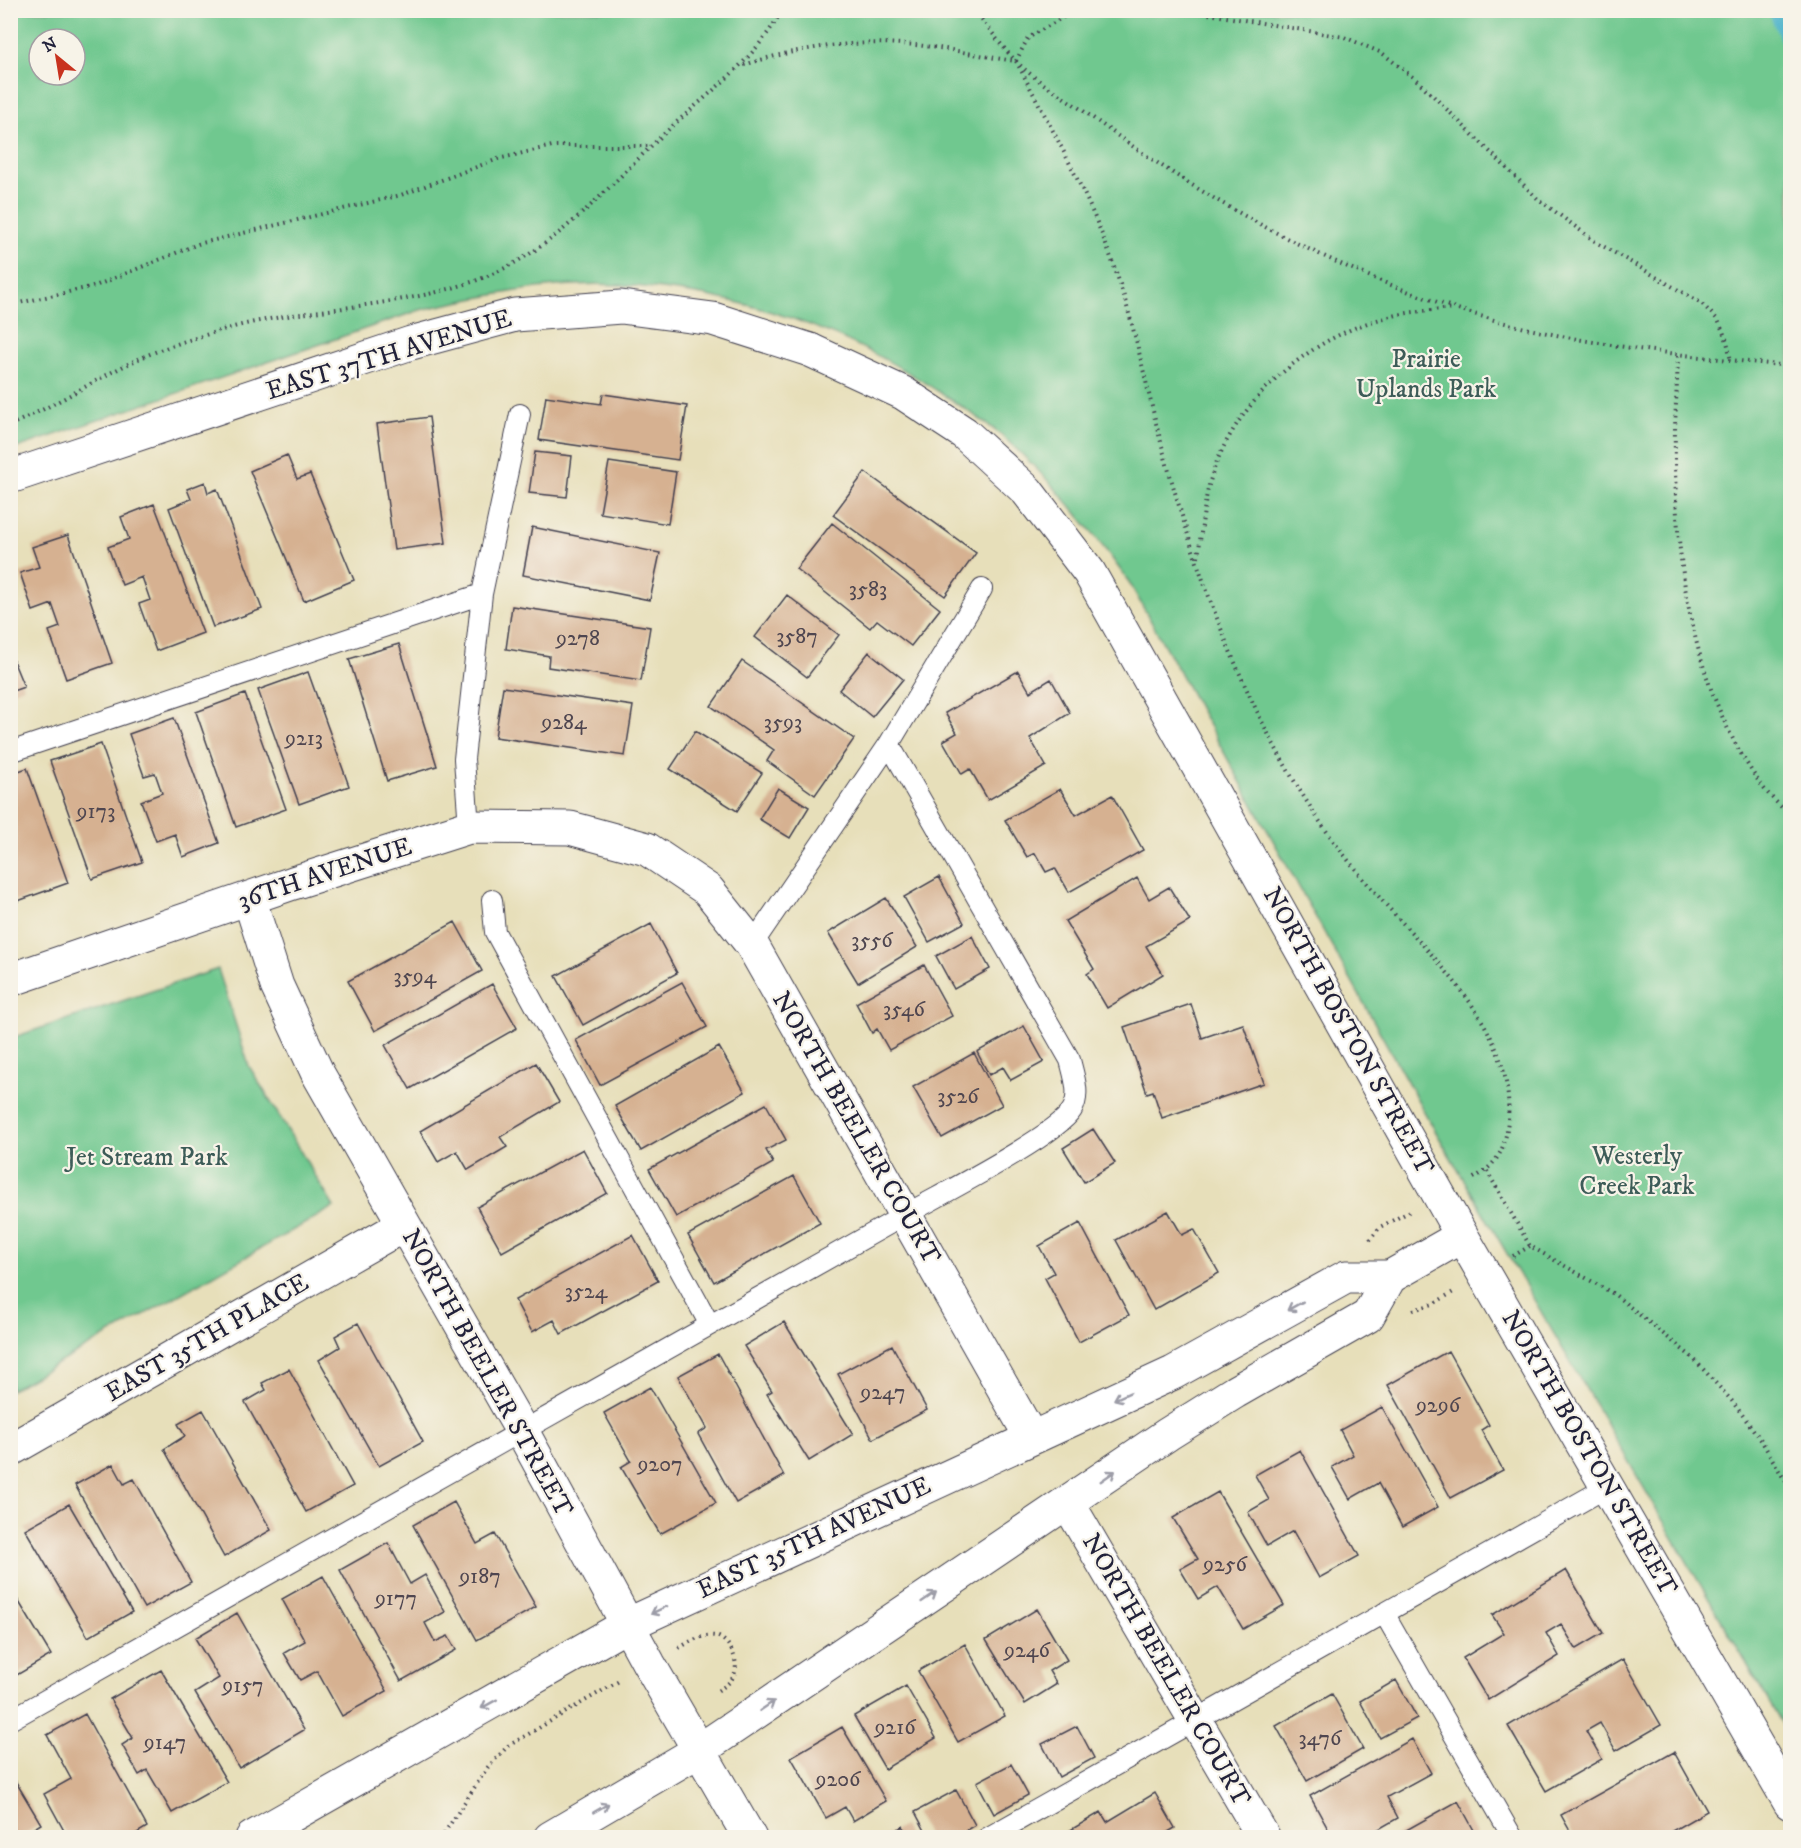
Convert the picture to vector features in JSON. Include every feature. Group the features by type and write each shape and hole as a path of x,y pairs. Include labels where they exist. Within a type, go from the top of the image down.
{"street":[{"name":"EAST 37TH AVENUE","path":"10,477 411,343 515,315 621,307 713,319 810,350"},
{"name":"NORTH BOSTON STREET","path":"810,350 903,393 964,433 1027,491 1089,572 1462,1236 1791,1803"},
{"name":"36TH AVENUE","path":"10,980 249,898 469,827 570,828 647,849"},
{"name":"NORTH BEELER COURT","path":"647,849 708,890 752,945 1031,1437"},
{"name":"NORTH BEELER STREET","path":"249,898 277,986 317,1072 522,1431 627,1625 750,1838"},
{"name":"EAST 35TH PLACE","path":"10,1450 404,1226"},
{"name":"EAST 35TH AVENUE","path":"252,1838 627,1625 1173,1373 1346,1277 1390,1277 1462,1236"},
{"path":"550,1838 700,1750 1235,1392 1368,1316 1390,1277"},
{"name":"NORTH BEELER COURT","path":"1068,1503 1264,1838"}],"lane":[{"path":"469,827 464,759 482,594 520,414"},
{"path":"752,945 889,744 982,589"},
{"path":"10,752 482,594"},
{"path":"10,1720 905,1215 1052,1130 1073,1109 1077,1086 1070,1060 889,744"},
{"path":"492,900 495,932 710,1325"},
{"path":"995,1836 1196,1719 1609,1486"},
{"path":"1384,1613 1513,1838"}],"path":[{"path":"10,425 134,361 227,328 432,292 480,279 513,264 583,215 652,146 743,65 774,26 782,10"},
{"path":"974,10 1016,61 1071,166 1110,255 1129,312 1158,433 1197,561 1222,631 1278,753 1310,807 1373,891 1443,965 1474,1007 1493,1045 1504,1078 1509,1111 1507,1140 1499,1160 1487,1172 1467,1182"},
{"path":"1016,61 1028,38 1075,10"},
{"path":"1185,10 1344,37 1382,53 1419,82 1538,199 1596,242 1701,303 1718,320 1727,341 1731,361"},
{"path":"743,65 782,53 861,43 933,47 1016,61 1140,153 1213,200 1300,246 1453,308 1556,334 1678,356 1791,366"},
{"path":"10,305 95,286 198,244 401,195 498,159 552,146 652,146"},
{"path":"1197,561 1208,488 1222,451 1255,398 1298,359 1350,331 1392,316 1453,308"},
{"path":"1678,356 1675,460 1678,532 1690,618 1708,683 1732,738 1763,787 1791,816"},
{"path":"1487,1172 1530,1246 1614,1294 1693,1358 1738,1408 1791,1489"},
{"path":"1380,1227 1411,1211"},
{"path":"1511,1257 1530,1246"},
{"path":"1419,1308 1456,1291"},
{"path":"678,1648 703,1636 717,1636 727,1644 736,1665 734,1676 717,1691"},
{"path":"441,1838 483,1773 508,1746 624,1678"}],"green space":[{"name":"Prairie Uplands Park","path":"10,11 1790,11 1790,1738 1426,1115 1129,582 1053,486 1001,435 907,372 829,333 748,305 663,289 593,284 543,287 420,310 11,450"},
{"name":"Jet Stream Park","path":"218,969 249,1066 334,1207 11,1390 11,1038"}],"building":[{"path":"603,394 687,406 678,460 539,440 546,396 601,404"},
{"path":"429,417 446,543 394,550 377,424"},
{"path":"535,452 572,456 567,497 529,493"},
{"path":"287,455 297,479 310,474 354,580 304,601 250,471"},
{"path":"609,462 676,472 668,524 600,513"},
{"path":"865,472 976,553 945,596 833,515"},
{"path":"205,482 208,493 217,489 262,609 213,627 169,508 191,499 187,489"},
{"path":"154,504 203,633 156,651 139,604 150,600 142,577 122,585 108,547 129,539 121,517"},
{"path":"832,523 940,609 911,646 877,620 870,628 796,569"},
{"path":"532,527 660,553 650,600 523,575"},
{"path":"68,535 112,663 66,679 49,631 60,627 52,604 33,611 20,573 39,567 32,547"},
{"path":"787,595 839,635 807,677 755,637"},
{"path":"512,606 650,627 641,681 548,667 549,656 506,649"},
{"path":"399,644 437,766 387,781 349,659"},
{"path":"869,652 903,679 872,717 839,690"},
{"path":"10,653 24,687 10,692"},
{"path":"742,661 854,739 815,795 767,761 774,750 711,706"},
{"path":"1018,671 1030,692 1051,679 1070,713 1030,738 1046,766 988,800 970,769 962,774 943,741 957,733 945,713"},
{"path":"308,672 349,786 299,804 258,690"},
{"path":"503,687 633,706 625,756 495,737"},
{"path":"245,694 286,809 236,827 196,712"},
{"path":"174,718 219,843 183,857 175,834 156,841 141,801 162,793 155,773 144,776 129,734"},
{"path":"695,731 762,773 737,811 670,769"},
{"path":"101,744 142,862 92,879 50,761"},
{"path":"27,768 68,883 15,902 10,890 10,774"},
{"path":"778,788 809,807 790,838 759,819"},
{"path":"1060,789 1076,815 1112,795 1143,850 1069,892 1055,868 1046,872 1035,853 1027,857 1005,820"},
{"path":"939,877 964,923 929,942 904,897"},
{"path":"1137,878 1149,899 1169,887 1190,921 1146,946 1163,974 1107,1008 1087,974 1094,969 1065,921"},
{"path":"886,898 917,947 858,983 828,933"},
{"path":"455,922 482,971 375,1031 348,981"},
{"path":"651,924 677,973 583,1025 556,976"},
{"path":"972,936 990,969 954,989 936,956"},
{"path":"924,965 952,1016 889,1050 877,1029 872,1033 856,1003"},
{"path":"682,982 707,1027 600,1085 576,1040"},
{"path":"492,984 517,1028 410,1089 385,1045"},
{"path":"1191,1004 1202,1038 1243,1024 1264,1083 1162,1118 1153,1091 1147,1093 1124,1027"},
{"path":"1024,1026 1044,1062 1011,1080 1003,1067 989,1075 977,1052"},
{"path":"719,1047 745,1092 641,1151 615,1106"},
{"path":"974,1053 1002,1105 942,1138 913,1087"},
{"path":"536,1063 559,1102 500,1137 507,1147 468,1170 457,1151 438,1162 420,1131"},
{"path":"766,1104 786,1140 766,1150 773,1163 676,1217 649,1169"},
{"path":"1093,1129 1115,1163 1084,1182 1063,1148"},
{"path":"583,1149 607,1193 502,1252 477,1207"},
{"path":"794,1176 820,1223 714,1282 688,1235"},
{"path":"1168,1211 1182,1235 1194,1229 1219,1273 1154,1310 1116,1240"},
{"path":"1080,1223 1129,1315 1079,1342 1045,1278 1054,1273 1039,1246"},
{"path":"633,1235 658,1281 561,1334 554,1320 532,1332 515,1300"},
{"path":"784,1322 853,1434 809,1461 767,1394 772,1391 744,1346"},
{"path":"358,1323 423,1442 379,1466 319,1360 340,1347 335,1336"},
{"path":"892,1345 927,1410 873,1439 838,1374"},
{"path":"1448,1351 1489,1425 1481,1430 1503,1470 1451,1498 1388,1385"},
{"path":"718,1354 784,1476 736,1503 698,1434 707,1428 678,1376"},
{"path":"289,1369 353,1486 306,1512 245,1402 266,1390 262,1383"},
{"path":"650,1387 716,1503 660,1534 621,1467 631,1461 604,1413"},
{"path":"1382,1407 1438,1507 1402,1527 1378,1483 1350,1499 1332,1467 1353,1455 1340,1430"},
{"path":"203,1410 271,1530 224,1557 164,1449 185,1436 178,1424"},
{"path":"1300,1450 1359,1556 1319,1578 1293,1531 1267,1546 1248,1512 1269,1500 1255,1475"},
{"path":"113,1464 124,1484 134,1479 191,1582 144,1608 75,1485"},
{"path":"1218,1492 1284,1605 1243,1629 1218,1587 1198,1599 1180,1569 1198,1559 1173,1518"},
{"path":"454,1502 477,1544 495,1534 536,1607 477,1640 413,1525"},
{"path":"69,1504 132,1612 88,1637 25,1529"},
{"path":"388,1543 410,1584 425,1575 445,1612 425,1623 435,1642 448,1636 456,1650 401,1681 340,1570"},
{"path":"1566,1570 1603,1633 1576,1649 1561,1624 1546,1633 1559,1656 1488,1700 1463,1658 1504,1633 1492,1615"},
{"path":"323,1576 387,1691 342,1716 317,1671 300,1680 284,1653 305,1641 282,1599"},
{"path":"10,1587 51,1655 10,1679"},
{"path":"1037,1609 1067,1660 1049,1671 1057,1684 1025,1704 986,1640"},
{"path":"237,1613 304,1730 239,1768 195,1693 219,1678 195,1638"},
{"path":"965,1644 1005,1716 958,1742 918,1671"},
{"path":"1623,1659 1661,1725 1616,1751 1600,1723 1586,1731 1602,1759 1546,1791 1508,1726"},
{"path":"161,1670 227,1782 172,1813 147,1770 139,1775 122,1745 133,1738 110,1699"},
{"path":"1396,1680 1417,1718 1380,1738 1360,1701"},
{"path":"906,1686 936,1738 885,1769 854,1716"},
{"path":"1332,1694 1363,1749 1307,1781 1276,1726"},
{"path":"85,1714 147,1827 129,1838 68,1838 44,1794 71,1779 47,1735"},
{"path":"1077,1726 1094,1758 1059,1777 1042,1744"},
{"path":"842,1727 886,1801 853,1821 845,1807 826,1818 791,1757"},
{"path":"1412,1739 1431,1773 1387,1797 1398,1818 1363,1838 1333,1838 1310,1796"},
{"path":"1674,1752 1707,1811 1660,1838 1626,1838 1623,1832 1613,1838 1574,1838 1561,1815"},
{"path":"1011,1764 1028,1795 994,1814 977,1782"},
{"path":"10,1772 41,1824 18,1838 10,1838"},
{"path":"956,1790 975,1825 953,1838 929,1838 915,1812"},
{"path":"1155,1793 1175,1828 1158,1838 1057,1838 1101,1812 1107,1822"},
{"path":"1458,1801 1476,1834 1471,1838 1392,1838"},
{"path":"903,1826 909,1838 882,1838"}],"waterway":[{"path":"1773,10 1790,51"}],"park label":[{"name":"Westerly Creek Park","path":"1637,1171"}]}
